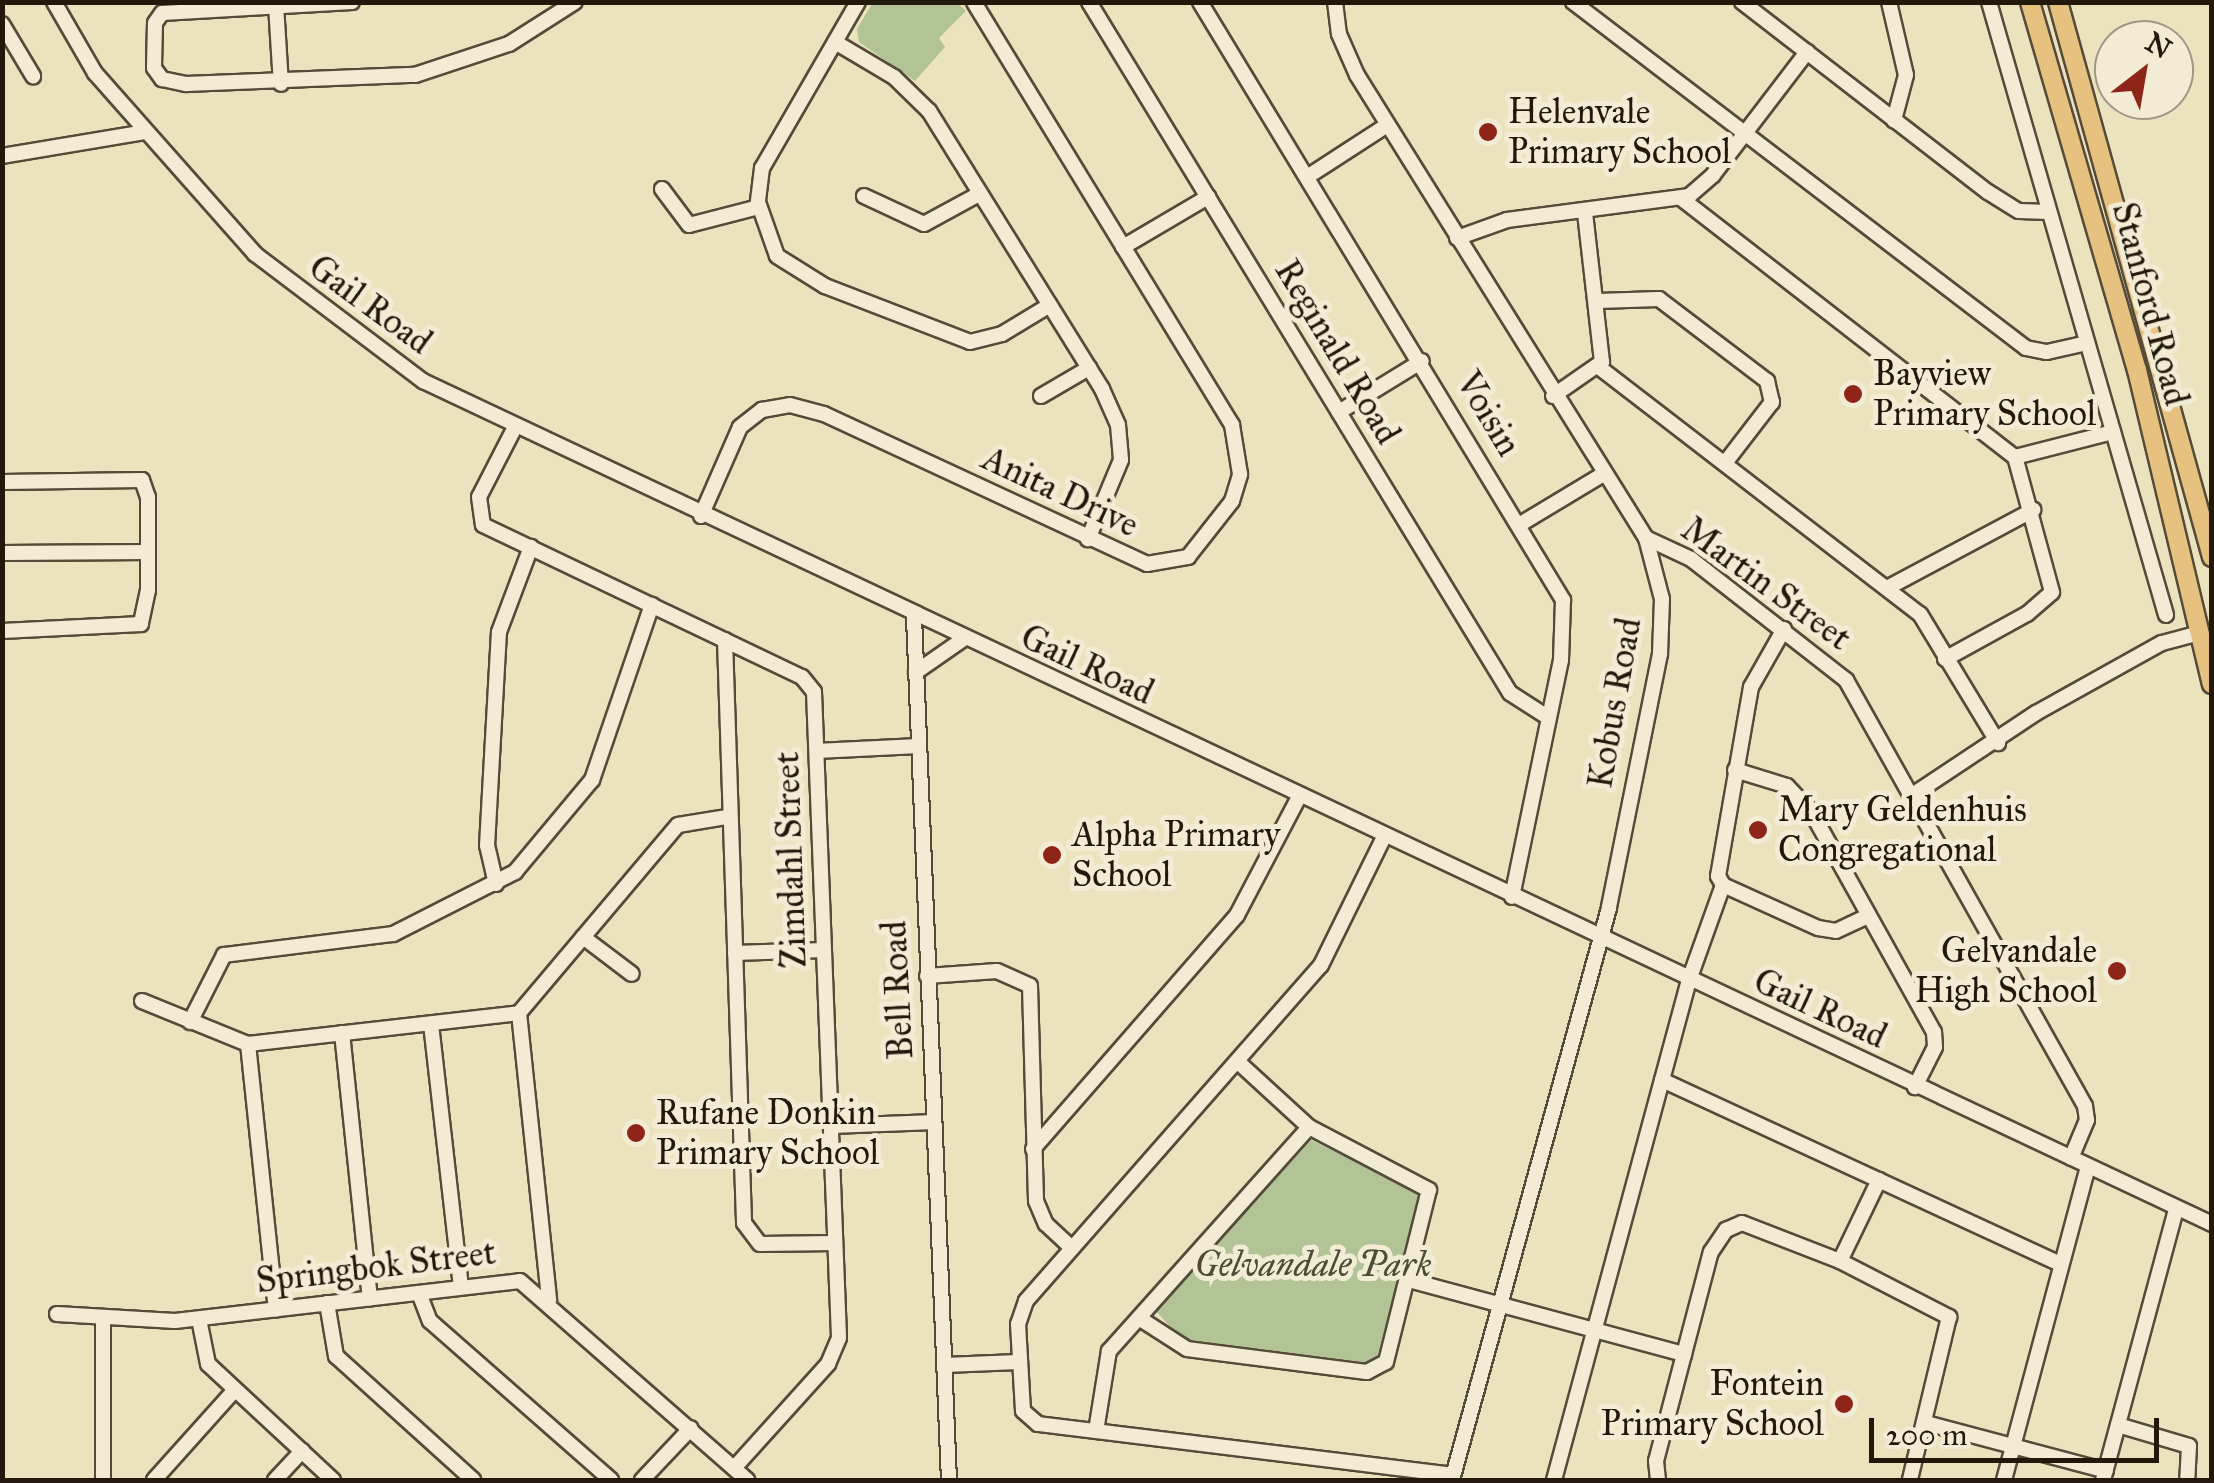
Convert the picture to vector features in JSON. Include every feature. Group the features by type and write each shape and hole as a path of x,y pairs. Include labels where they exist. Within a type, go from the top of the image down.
{"main road":[{"name":"Stanford Road","path":"2030,2 2137,370 2212,684"},
{"name":"Stanford Road","path":"2058,2 2212,557"}],"street":[{"name":"Gail Road","path":"54,2 74,43 145,132 294,288 406,370 514,429 2212,1224"},
{"path":"352,2 162,13 155,23 153,58 158,75 170,82 281,84 415,75 509,44 575,2"},
{"path":"858,2 762,168 759,207 777,256 794,270 952,338 987,341 1050,305"},
{"name":"Anita Drive","path":"701,516 740,427 762,410 790,405 824,414 1147,564 1188,557 1217,525 1240,474 1232,425 974,2"},
{"name":"Reginald Road","path":"1088,2 1510,693 1549,718"},
{"name":"Voisin","path":"1200,2 1559,590 1566,616 1512,897"},
{"name":"Kobus Road","path":"1335,2 1346,54 1553,396 1646,538 1662,599 1662,638 1601,939 1453,1478"},
{"path":"1573,2 2026,348 2047,352 2087,343"},
{"path":"1742,2 2013,209 2049,212"},
{"path":"1889,2 1906,75 1894,120"},
{"name":"Stanford Road","path":"1989,2 2166,615"},
{"path":"276,7 281,84"},
{"path":"2,24 33,76"},
{"path":"834,42 914,94 1089,368 1122,444 1119,472 1088,539"},
{"path":"1457,238 1483,224 1682,199 1703,185 1807,52"},
{"path":"1307,177 1387,125"},
{"path":"2,156 145,132"},
{"path":"662,189 689,224 759,207"},
{"path":"864,196 924,224 979,194"},
{"path":"1123,247 1208,196"},
{"path":"1682,199 2015,458 2053,584 2049,598 1945,659"},
{"path":"1585,212 1598,301 1600,368"},
{"path":"1598,301 1654,296 1767,381 1772,402 1725,463"},
{"path":"1339,412 1422,361"},
{"path":"1041,396 1089,368"},
{"path":"1600,368 1920,614 1998,743"},
{"path":"1553,396 1600,368"},
{"name":"Zimdahl Street","path":"514,429 479,496 477,516 531,548 809,683 818,751 832,1126 834,1354 734,1468"},
{"path":"2015,458 2113,432"},
{"path":"1519,525 1602,475"},
{"path":"2,482 142,480 148,552 148,611 141,624 2,631"},
{"path":"1887,588 2033,510"},
{"name":"Martin Street","path":"1646,538 1682,553 1846,680 2085,1106 2087,1120 2071,1158"},
{"path":"496,884 487,846 499,632 531,548"},
{"path":"2,552 148,552"},
{"path":"190,1022 224,956 393,934 496,884 586,792 652,605"},
{"name":"Bell Road","path":"914,616 949,1480"},
{"path":"1554,1480 1689,980 1723,885 1717,856 1754,678 1784,629"},
{"path":"1911,796 1998,743 2036,713 2162,643 2200,633"},
{"path":"724,640 727,817 746,1231 766,1245 835,1243"},
{"path":"916,672 962,640"},
{"path":"818,751 917,746"},
{"path":"1736,770 1776,781 1804,800 1936,1038 1915,1087"},
{"path":"1033,1149 1238,915 1299,797"},
{"path":"142,1001 248,1044 519,1012 684,820 727,817"},
{"path":"1384,837 1329,953 1023,1306 1018,1362 1023,1411 1035,1423 1453,1478"},
{"path":"1723,885 1818,928 1836,930 1868,916"},
{"path":"583,937 632,974"},
{"path":"735,953 824,950"},
{"path":"927,976 997,971 1027,981 1034,997 1031,1108 1037,1209 1071,1248"},
{"path":"519,1012 549,1300"},
{"path":"431,1024 461,1286"},
{"path":"342,1033 370,1299"},
{"path":"248,1044 276,1310"},
{"path":"1138,1318 1187,1350 1367,1372 1386,1362 1430,1200 1426,1185 1309,1127 1238,1062"},
{"path":"1662,1080 2061,1264"},
{"path":"1031,1108 1059,1120"},
{"path":"832,1126 934,1122"},
{"path":"1096,1430 1105,1359 1309,1127"},
{"path":"2004,1480 2088,1167"},
{"path":"1840,1261 1879,1180"},
{"path":"1926,1422 2105,1476 2176,1209"},
{"path":"1658,1480 1656,1460 1712,1252 1726,1230 1756,1224 1941,1309 1951,1321 1910,1480"},
{"name":"Springbok Street","path":"57,1314 199,1319 520,1280 549,1300 747,1480"},
{"path":"1409,1280 1684,1354"},
{"path":"419,1294 430,1321 611,1480"},
{"path":"327,1303 336,1356 473,1480"},
{"path":"104,1318 104,1480"},
{"path":"199,1319 202,1354 233,1392 333,1480"},
{"path":"945,1364 1018,1362"},
{"path":"154,1480 233,1392"},
{"path":"2118,1425 2189,1446 2187,1480"},
{"path":"642,1480 691,1428"},
{"path":"275,1480 302,1451"},
{"path":"1353,1480 1358,1463"}],"green space":[{"path":"873,2 958,3 966,11 939,38 945,47 915,81 859,42 857,29"},
{"name":"Gelvandale Park","path":"1311,1140 1422,1194 1377,1357 1370,1363 1181,1339 1156,1311"}],"place":[{"name":"Helenvale Primary School","path":"1488,132"},
{"name":"Bayview Primary School","path":"1853,394"},
{"name":"Mary Geldenhuis Congregational","path":"1758,830"},
{"name":"Alpha Primary School","path":"1052,855"},
{"name":"Gelvandale High School","path":"2117,971"},
{"name":"Rufane Donkin Primary School","path":"636,1133"},
{"name":"Fontein Primary School","path":"1844,1404"}]}
